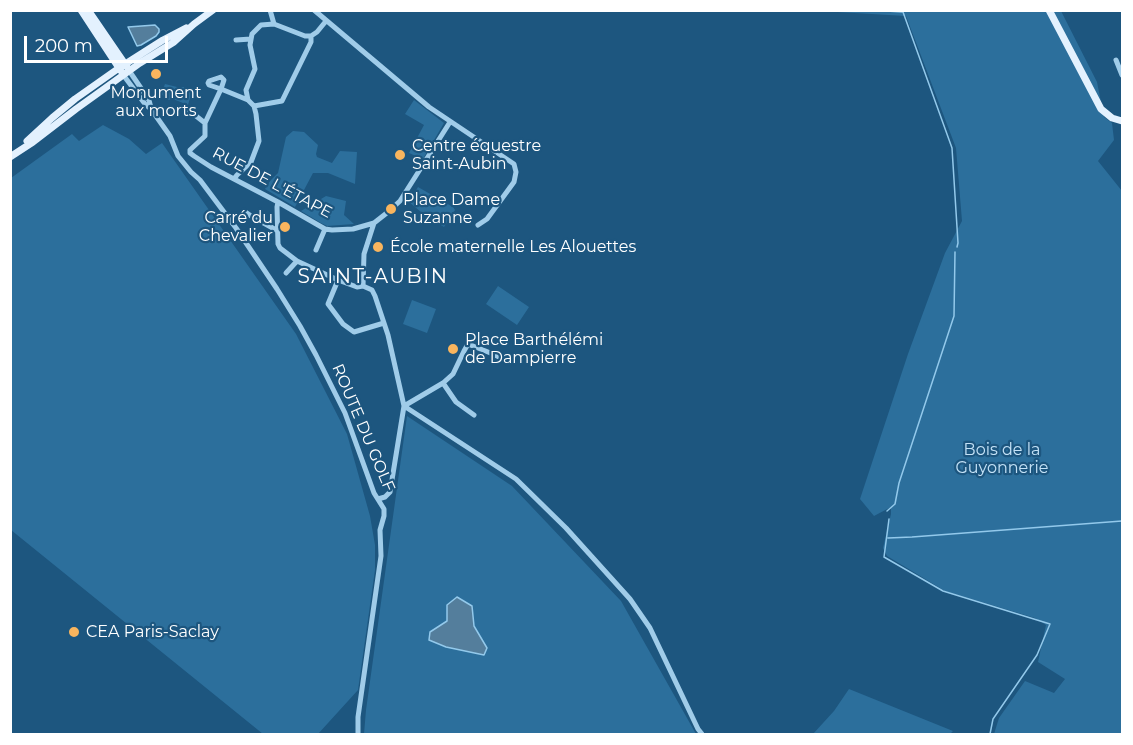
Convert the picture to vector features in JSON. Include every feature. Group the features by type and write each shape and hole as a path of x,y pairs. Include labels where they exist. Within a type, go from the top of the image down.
{"main road":[{"path":"81,10 121,63"},
{"path":"88,10 121,63"},
{"path":"12,155 27,147 140,63 174,42 213,10"},
{"path":"1049,10 1101,109 1108,116 1122,121"},
{"path":"12,155 52,118 121,63 194,24"},
{"name":"ROUTE DU GOLF","path":"121,63 127,74"}],"street":[{"path":"270,10 274,24"},
{"path":"314,10 403,86 450,122 514,164 516,171 514,182 487,219 478,225"},
{"path":"248,100 246,90 255,69 250,45 256,29 261,25 274,24 305,36 311,36 326,21"},
{"path":"254,106 282,101 311,42 311,36"},
{"path":"236,40 251,39"},
{"path":"1116,60 1121,66 1122,75"},
{"name":"ROUTE DU GOLF","path":"127,74 149,100 151,109 170,136 178,156 190,172 200,180 222,210 300,326 345,413 374,494 384,509 380,530 381,556 357,735"},
{"path":"183,162 194,156 190,150 205,136 205,123 221,89 248,100 254,106 259,130 258,146 251,162 234,179"},
{"path":"188,109 205,123"},
{"path":"363,286 364,254 374,223 400,201 450,122"},
{"name":"RUE DE L'ÉTAPE","path":"194,156 279,201 325,229 353,229 374,223"},
{"path":"279,201 277,207 279,247 297,261 322,273 357,287 363,286 372,290 384,323 404,406 390,492 386,497 378,499"},
{"path":"244,211 278,231"},
{"path":"316,250 325,229"},
{"path":"286,273 297,261"},
{"path":"338,280 328,304 343,324 354,332 384,323"},
{"path":"404,406 443,383 453,374 468,344 505,360"},
{"path":"443,383 456,402 474,415"},
{"path":"404,406 516,479 566,528 630,599 650,628 702,735"}],"green space":[{"name":"Bois de la Guyonnerie","path":"820,11 1061,11 1097,82 1104,117 1112,123 1114,140 1098,161 1122,191 1122,734 994,734 999,718 1025,681 1054,693 1065,679 1038,662 1046,625 1035,618 945,591 887,556 883,548 891,507 874,516 860,499 908,354 945,253 962,221 956,148 906,16"},
{"path":"165,84 193,88 188,105 173,99 168,100 161,94"},
{"path":"414,100 444,123 423,159 409,153 424,125 405,114"},
{"path":"103,125 129,139 146,154 162,143 296,334 347,434 370,516 375,545 375,570 358,690 318,734 263,734 11,530 11,178 72,134 79,141"},
{"path":"293,131 304,132 318,145 317,157 332,163 340,151 357,152 355,184 328,173 313,173 295,207 265,189 278,173 286,137"},
{"path":"418,187 455,210 444,227 409,202"},
{"path":"326,196 346,201 344,215 354,224 327,226 301,211"},
{"path":"498,286 529,307 517,325 486,304"},
{"path":"412,300 436,309 427,333 403,324"},
{"path":"407,416 512,486 621,601 696,734 364,734"},
{"path":"849,689 953,731 950,734 813,734 834,711"}],"shaded area":[{"path":"155,25 159,29 156,36 137,46 128,27"},
{"path":"457,597 472,606 474,626 487,648 484,655 446,647 429,640 430,632 447,621 447,605"}],"waterway":[{"path":"869,10 903,12 952,148 957,247"},
{"path":"887,511 895,504 899,483 954,316 955,252"},
{"path":"889,519 884,557 943,591 1050,624 1037,655 993,719 990,734"},
{"path":"888,538 1122,521"}],"place":[{"name":"Monument aux morts","path":"156,74"},
{"name":"Centre équestre Saint-Aubin","path":"400,155"},
{"name":"Place Dame Suzanne","path":"391,209"},
{"name":"Carré du Chevalier","path":"285,227"},
{"name":"École maternelle Les Alouettes","path":"378,247"},
{"name":"Place Barthélémi de Dampierre","path":"453,349"},
{"name":"CEA Paris-Saclay","path":"74,632"}],"district":[{"name":"SAINT-AUBIN","path":"373,277"}]}
